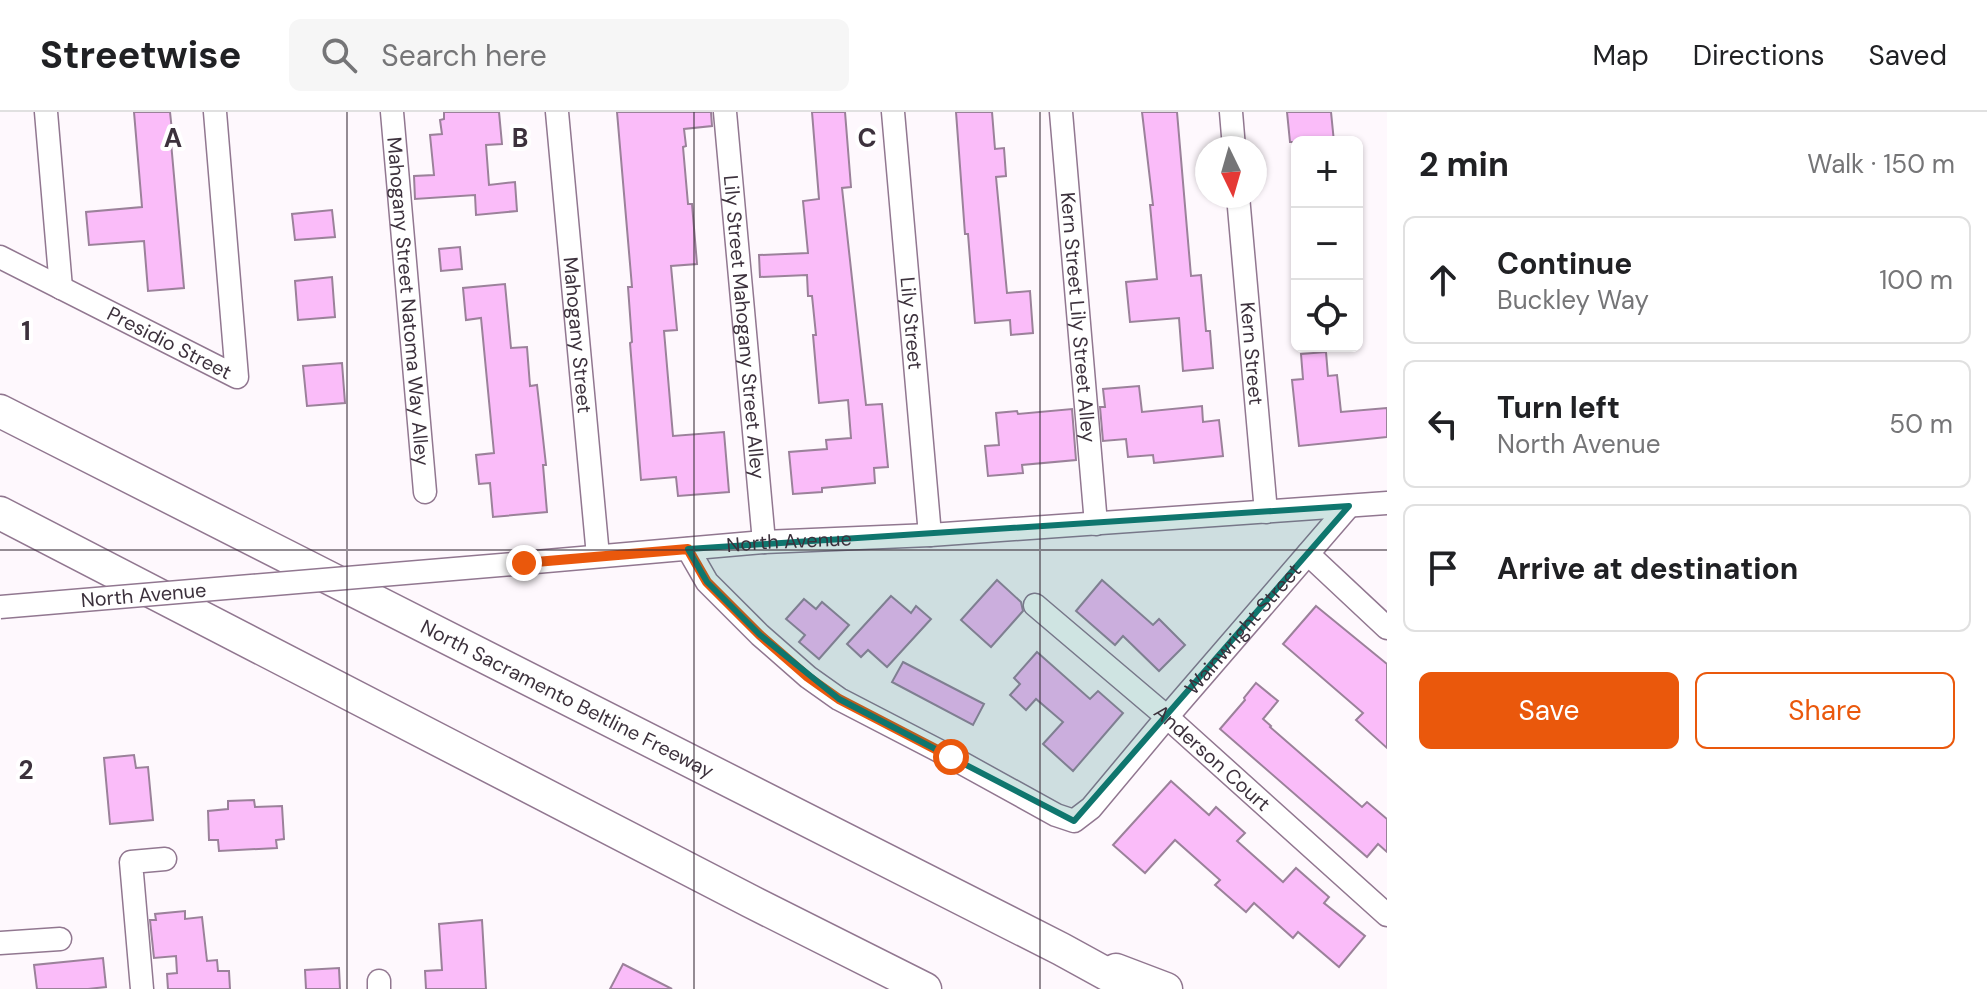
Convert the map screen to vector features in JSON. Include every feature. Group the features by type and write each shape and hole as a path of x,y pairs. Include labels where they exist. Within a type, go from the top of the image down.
{"highway":[{"name":"North Sacramento Beltline Freeway","path":"0,411 1061,949 1134,989"},
{"path":"0,513 925,989"},
{"path":"1061,949 1166,989"}],"street":[{"path":"46,112 61,288"},
{"name":"Presidio Street","path":"0,257 237,377 215,112"},
{"name":"Mahogany Street Natoma Way Alley","path":"392,112 425,492"},
{"name":"Mahogany Street","path":"557,112 598,556"},
{"name":"Lily Street Mahogany Street Alley","path":"725,112 764,542"},
{"name":"Lily Street","path":"893,112 930,535"},
{"name":"Kern Street Lily Street Alley","path":"1061,112 1096,524"},
{"path":"1231,112 1233,136"},
{"name":"Kern Street","path":"1239,208 1266,512"},
{"name":"North Avenue","path":"0,607 764,542 930,535 1387,503"},
{"name":"Wainwright Street","path":"688,549 707,582 749,624 808,677 839,699 1056,815 1074,821 1091,808 1349,506"},
{"path":"1308,554 1387,628"},
{"name":"Anderson Court","path":"1035,605 1167,717 1387,915"},
{"path":"142,989 131,862 165,859"},
{"path":"0,943 60,939"}],"highlighted area":[{"path":"1349,506 1074,821 839,699 760,635 707,582 688,549"}],"building":[{"path":"134,112 170,112 184,288 148,291 144,241 89,245 86,212 142,207"},
{"path":"444,112 499,112 502,144 486,145 489,185 515,182 517,211 476,215 475,195 415,199 414,176 434,175 430,135 442,134 440,120 444,119"},
{"path":"617,112 711,112 712,126 684,129 688,204 692,204 697,264 671,266 677,330 664,331 673,436 724,432 729,492 678,496 676,477 641,480 630,343 628,287 632,287"},
{"path":"812,112 845,112 851,187 842,188 866,405 882,404 888,467 874,468 875,483 793,494 789,452 827,449 826,440 851,438 848,400 819,403 813,335 816,335 807,275 760,277 759,255 808,253 803,201 819,199"},
{"path":"956,112 992,112 995,149 1004,148 1006,176 996,177 1007,293 1030,291 1033,333 1011,335 1010,320 975,323"},
{"path":"1142,112 1177,112 1191,276 1201,275 1213,368 1183,371 1179,318 1130,322 1126,282 1157,279 1150,205 1153,205"},
{"path":"1287,112 1331,112 1333,136 1291,136 1290,142"},
{"path":"332,210 335,237 295,240 292,214"},
{"path":"460,247 462,269 441,271 439,249"},
{"path":"332,277 335,317 298,320 295,281"},
{"path":"505,284 511,348 527,347 530,386 537,385 546,465 543,465 547,512 493,517 490,483 479,484 476,455 494,453 481,318 466,320 463,288"},
{"path":"1326,352 1328,376 1337,375 1341,412 1387,408 1387,437 1299,446 1292,380 1303,379 1301,354"},
{"path":"342,363 345,403 307,406 303,366"},
{"path":"1139,386 1142,412 1202,406 1203,422 1219,420 1223,456 1154,463 1153,455 1128,457 1126,439 1103,441 1100,407 1105,407 1103,389"},
{"path":"1072,409 1076,460 1022,465 1023,473 988,476 985,446 999,445 996,413"},
{"path":"997,580 1021,602 1023,611 991,647 961,620"},
{"path":"1102,580 1153,625 1159,619 1185,645 1159,671 1123,636 1115,645 1076,611"},
{"path":"891,596 911,613 916,606 931,619 887,667 868,650 861,657 847,644"},
{"path":"804,599 816,609 822,602 849,625 819,659 799,642 805,635 786,619"},
{"path":"1316,606 1387,664 1387,748 1356,720 1363,713 1283,644"},
{"path":"1037,652 1090,699 1098,691 1123,713 1073,771 1043,744 1063,722 1036,699 1026,710 1010,695 1020,684 1014,678"},
{"path":"903,662 984,704 973,725 892,682"},
{"path":"1256,683 1278,701 1263,719 1270,727 1362,807 1367,802 1387,819 1387,852 1378,844 1367,857 1220,729"},
{"path":"134,755 136,768 148,767 153,820 110,824 104,758"},
{"path":"1171,781 1209,815 1216,807 1245,833 1237,841 1283,882 1296,868 1329,897 1324,903 1365,936 1339,967 1298,932 1293,938 1254,903 1246,912 1215,885 1220,880 1175,840 1145,873 1113,845"},
{"path":"254,800 255,807 282,806 284,839 276,840 277,848 219,851 218,840 209,840 208,811 228,809 228,801"},
{"path":"185,911 185,919 202,917 207,961 217,960 218,971 229,971 230,989 168,989 167,974 177,973 176,956 154,958 150,920 156,920 155,914"},
{"path":"482,920 486,989 426,989 425,971 442,970 439,924"},
{"path":"103,958 106,987 37,989 34,965"},
{"path":"623,964 672,989 610,989"},
{"path":"339,968 340,989 306,989 305,970"}],"route":[{"path":"524,563 688,549 707,582 808,677 839,699 951,757"}]}
